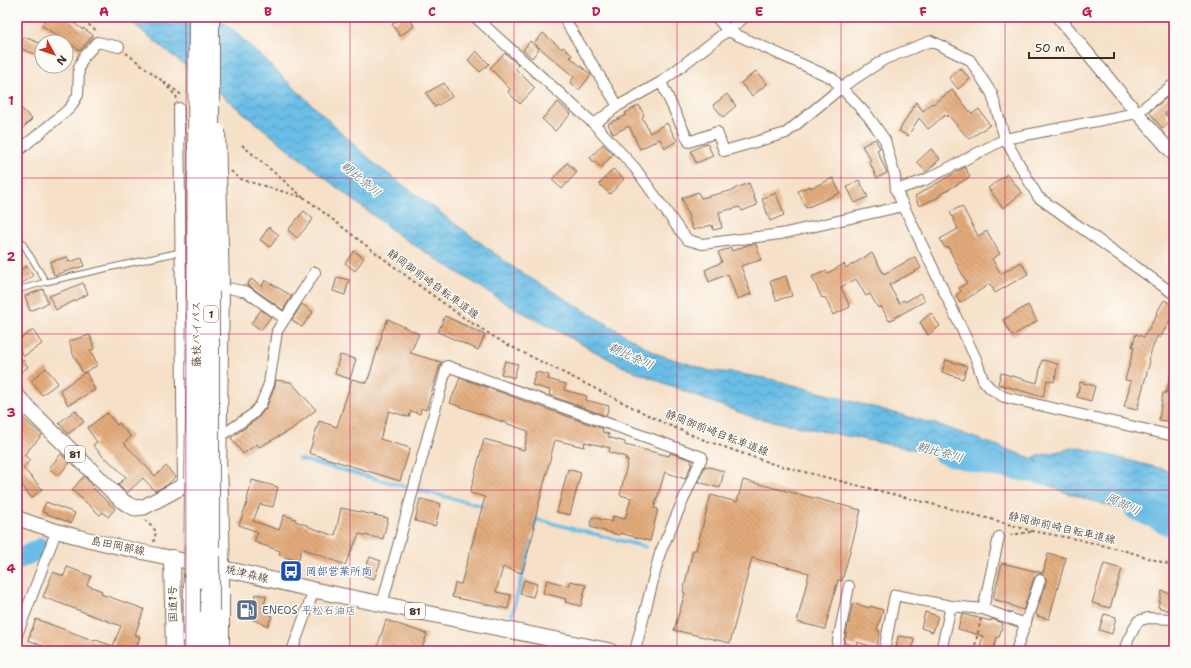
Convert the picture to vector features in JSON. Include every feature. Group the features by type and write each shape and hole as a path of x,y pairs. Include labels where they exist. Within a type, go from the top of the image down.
{"highway":[{"name":"藤枝バイパス","path":"192,651 196,406 198,17"},
{"name":"藤枝バイパス","path":"210,17 210,651"},
{"name":"国道1号","path":"172,558 174,651"},
{"path":"221,569 221,651"}],"main road":[{"name":"81","path":"17,396 120,499 135,508 144,507 183,486 220,478"},
{"name":"焼津森線","path":"220,478 222,550 221,569 240,572 314,590 571,647 610,651"},
{"name":"島田岡部線","path":"17,518 56,532 221,569"}],"street":[{"path":"215,17 223,287 220,478"},
{"path":"563,17 618,106"},
{"path":"716,17 728,31 832,78 868,116 885,140 895,177 896,190 976,359 984,380 990,388 1004,397 1174,436"},
{"path":"594,124 618,106 661,82 745,17"},
{"path":"1058,17 1137,113 1174,155"},
{"path":"481,19 594,124 635,168 688,240 702,244 781,234 903,206"},
{"path":"661,82 689,142 717,132 724,151 786,133 842,87 885,59 931,41 970,60 992,94 1005,139 1038,197 1174,294"},
{"path":"17,152 70,108 78,96 79,68 83,58 97,42 119,47"},
{"path":"896,190 925,180 1005,139 1137,113 1174,84"},
{"path":"179,108 183,486"},
{"path":"221,436 253,414 261,404 269,384 277,332 315,272"},
{"path":"223,287 247,292 285,319"},
{"path":"382,604 447,366 702,457 660,554 635,651"},
{"path":"17,635 56,532"},
{"path":"983,609 999,537"},
{"path":"1016,651 1040,580"},
{"path":"837,651 849,586"},
{"path":"292,651 314,590"},
{"path":"884,651 895,595 951,606 983,609 1026,624"},
{"path":"941,651 951,606"},
{"path":"1124,651 1138,621 1148,618 1174,619"}],"lane":[{"path":"17,234 46,282"},
{"path":"17,290 46,282 180,252"}],"path":[{"name":"静岡御前崎自転車道線","path":"242,145 305,198 464,318 504,343 666,424 704,440 773,464 980,516 1032,532 1081,540 1130,552 1174,566"},
{"path":"999,537 1032,532"},
{"path":"974,651 983,609"}],"water":[{"path":"125,17 168,17 174,20 174,17 219,17 375,164 517,270 657,354 711,371 735,373 775,380 942,426 1034,459 1040,465 1034,457 1077,447 1174,472 1174,526 1061,491 1021,471 752,417 624,367 509,305 397,234 298,157"}],"building":[{"path":"47,17 66,17 83,30 83,28 93,35 80,51 74,46 74,34 55,34 41,25"},
{"path":"402,17 409,17 414,26 400,36 392,24"},
{"path":"543,33 562,49 563,47 572,55 570,57 591,75 579,90 570,82 574,77 534,43"},
{"path":"24,37 34,41 34,54 19,48"},
{"path":"530,41 539,49 532,58 523,50"},
{"path":"476,51 489,64 480,72 468,60"},
{"path":"505,53 518,65 515,68 535,88 520,104 508,92 510,89 490,68"},
{"path":"960,68 970,79 958,89 949,78"},
{"path":"756,71 767,84 752,96 741,83"},
{"path":"444,83 452,97 435,107 426,93"},
{"path":"952,90 972,114 979,109 990,125 969,139 948,115 947,117 945,115 928,129 919,118 908,136 899,131 916,102 923,111 932,103 933,104"},
{"path":"1174,92 1174,106 1165,114 1171,121 1162,128 1149,112"},
{"path":"727,94 736,106 723,117 713,105"},
{"path":"558,102 571,114 555,131 542,119"},
{"path":"17,104 32,119 17,134"},
{"path":"639,105 644,115 642,117 650,133 667,123 677,141 665,148 660,139 640,149 629,126 613,134 608,124 626,115 625,113"},
{"path":"875,139 880,148 877,150 887,173 877,178 869,161 871,160 862,146"},
{"path":"707,143 713,156 696,163 691,151"},
{"path":"603,144 613,154 601,168 590,158"},
{"path":"931,149 940,159 926,172 917,162"},
{"path":"567,163 577,172 562,189 552,180"},
{"path":"965,167 970,177 939,195 939,197 919,206 915,196"},
{"path":"613,169 624,179 610,194 599,184"},
{"path":"1007,174 1022,193 1003,208 988,188"},
{"path":"833,178 840,193 806,208 798,191 810,186 811,188"},
{"path":"859,180 868,197 855,203 847,187"},
{"path":"749,183 757,205 742,211 740,207 719,212 722,228 713,230 712,225 693,230 682,198 698,192 701,198 734,190"},
{"path":"776,193 784,215 770,221 762,199"},
{"path":"962,206 978,236 987,231 1000,254 992,259 1001,274 1021,262 1028,274 995,293 990,284 960,303 956,295 961,291 959,288 967,283 948,247 945,248 940,239 958,229 950,212"},
{"path":"304,211 313,219 297,238 288,230"},
{"path":"269,227 279,235 270,247 260,240"},
{"path":"750,244 756,244 761,260 741,266 751,294 737,299 728,274 709,282 705,270 722,262 718,252 731,248 732,251"},
{"path":"354,251 364,258 355,271 345,263"},
{"path":"872,253 884,274 915,257 921,268 889,285 899,303 904,300 905,302 920,293 925,301 889,321 881,306 878,308 870,294 866,296 856,279 841,287 850,307 833,315 825,297 822,298 812,277 826,271 828,273 844,264 846,268"},
{"path":"67,257 69,262 82,258 84,266 54,275 50,262"},
{"path":"27,266 33,276 17,286 17,272"},
{"path":"786,276 792,296 776,300 770,281"},
{"path":"337,277 349,280 345,295 333,291"},
{"path":"251,279 262,286 265,280 292,296 283,310 247,285"},
{"path":"83,283 88,294 56,310 49,296"},
{"path":"43,289 48,303 30,311 25,296"},
{"path":"1164,300 1174,306 1174,313 1160,338 1157,336 1148,360 1150,361 1137,410 1124,407 1131,381 1125,380 1134,348 1132,347 1136,334 1144,337"},
{"path":"302,304 313,312 302,327 292,320"},
{"path":"1028,305 1037,321 1012,336 1003,320"},
{"path":"261,310 271,317 261,330 251,323"},
{"path":"931,313 940,326 928,335 920,322"},
{"path":"445,316 485,335 478,350 438,332"},
{"path":"388,319 419,334 410,353 441,362 426,410 421,408 420,414 411,411 409,417 389,411 380,439 410,448 400,481 309,453 319,421 337,427 352,379 367,383 382,335 381,334"},
{"path":"33,330 42,344 24,356 17,345 17,341"},
{"path":"90,335 94,349 90,350 98,365 83,373 73,354 69,341"},
{"path":"340,355 356,359 350,379 335,374"},
{"path":"22,359 28,367 17,375 17,362"},
{"path":"946,360 967,366 963,379 942,372"},
{"path":"1042,360 1058,364 1054,382 1047,380 1043,397 998,384 1001,373 1037,383"},
{"path":"505,361 518,364 514,378 501,374"},
{"path":"46,368 58,383 42,395 31,381"},
{"path":"86,372 95,390 68,405 60,390"},
{"path":"536,372 549,375 548,379 566,384 564,390 587,396 586,400 609,406 606,416 549,395 550,390 532,385"},
{"path":"1171,374 1174,374 1174,422 1159,420 1163,393 1166,393"},
{"path":"460,378 603,429 602,432 609,434 608,437 625,442 625,445 669,456 670,453 692,460 685,479 665,472 654,508 658,509 650,541 620,533 619,535 590,527 592,517 612,522 613,516 625,519 631,498 620,495 628,460 625,460 626,457 609,452 610,448 585,442 584,447 555,440 533,527 535,527 522,573 503,567 496,592 511,595 508,609 452,597 455,583 461,584 485,497 470,493 484,439 524,450 528,431 450,403"},
{"path":"276,380 291,382 316,410 289,431 259,447 257,444 243,454 231,438 257,419 266,408"},
{"path":"1080,382 1095,386 1091,401 1077,397"},
{"path":"75,410 84,422 68,434 59,423"},
{"path":"17,413 42,435 24,455 30,460 23,468 42,489 32,498 17,479"},
{"path":"107,413 117,425 119,423 131,437 124,443 155,476 166,466 175,477 167,485 155,491 143,478 127,493 118,485 126,477 106,458 105,459 93,445 97,442 87,428"},
{"path":"61,454 70,462 58,476 49,468"},
{"path":"705,466 724,471 720,488 698,482"},
{"path":"568,469 581,473 570,515 557,512"},
{"path":"84,476 93,485 92,487 115,509 108,517 103,512 100,515 72,490"},
{"path":"252,480 278,487 273,507 260,504 253,521 279,530 284,515 296,519 295,521 309,527 335,536 341,508 388,518 383,539 359,534 345,565 302,548 298,561 279,555 280,551 254,542 258,532 239,525 248,500"},
{"path":"743,480 861,510 842,581 838,580 825,629 797,622 809,573 752,558 730,643 674,630 685,593 683,592 693,550 696,550 711,495 737,502"},
{"path":"420,499 441,504 435,526 415,521"},
{"path":"46,502 75,513 71,523 42,512"},
{"path":"1048,553 1066,558 1049,619 1037,616 1036,613 1046,582 1046,578 1042,574 1038,574 1034,578 1023,610 993,599 1002,563 1043,573"},
{"path":"370,557 381,561 374,579 363,575"},
{"path":"1104,564 1122,569 1110,608 1092,603"},
{"path":"67,567 91,576 87,585 102,591 101,594 144,609 135,635 140,637 135,651 56,651 28,640 36,619 95,641 96,640 113,646 121,626 43,597 53,572 64,576"},
{"path":"524,580 537,584 533,597 520,594"},
{"path":"547,580 569,586 570,581 586,585 581,606 565,602 566,599 543,593"},
{"path":"1162,591 1174,595 1170,611 1158,607"},
{"path":"255,594 266,596 263,612 272,616 268,626 241,615 246,605 253,608"},
{"path":"853,603 883,610 877,630 880,631 876,648 857,642 856,646 844,643"},
{"path":"925,612 938,616 933,632 921,628"},
{"path":"962,614 991,621 991,619 1003,623 993,651 979,651 983,636 958,629"},
{"path":"1104,614 1116,617 1112,634 1099,630"},
{"path":"386,620 427,634 421,651 376,651"},
{"path":"898,636 914,638 912,651 896,649"}],"waterway":[{"name":"朝比奈川","path":"943,454 990,466 1047,475"},
{"path":"299,459 486,507"},
{"name":"岡部川","path":"1135,510 1174,528"},
{"path":"531,518 646,547"},
{"path":"533,531 536,520"},
{"path":"512,615 531,541"},
{"path":"17,560 41,548"}],"place":[{"name":"岡部営業所南","path":"291,571"},
{"name":"ENEOS 平松石油店","path":"247,610"}]}
